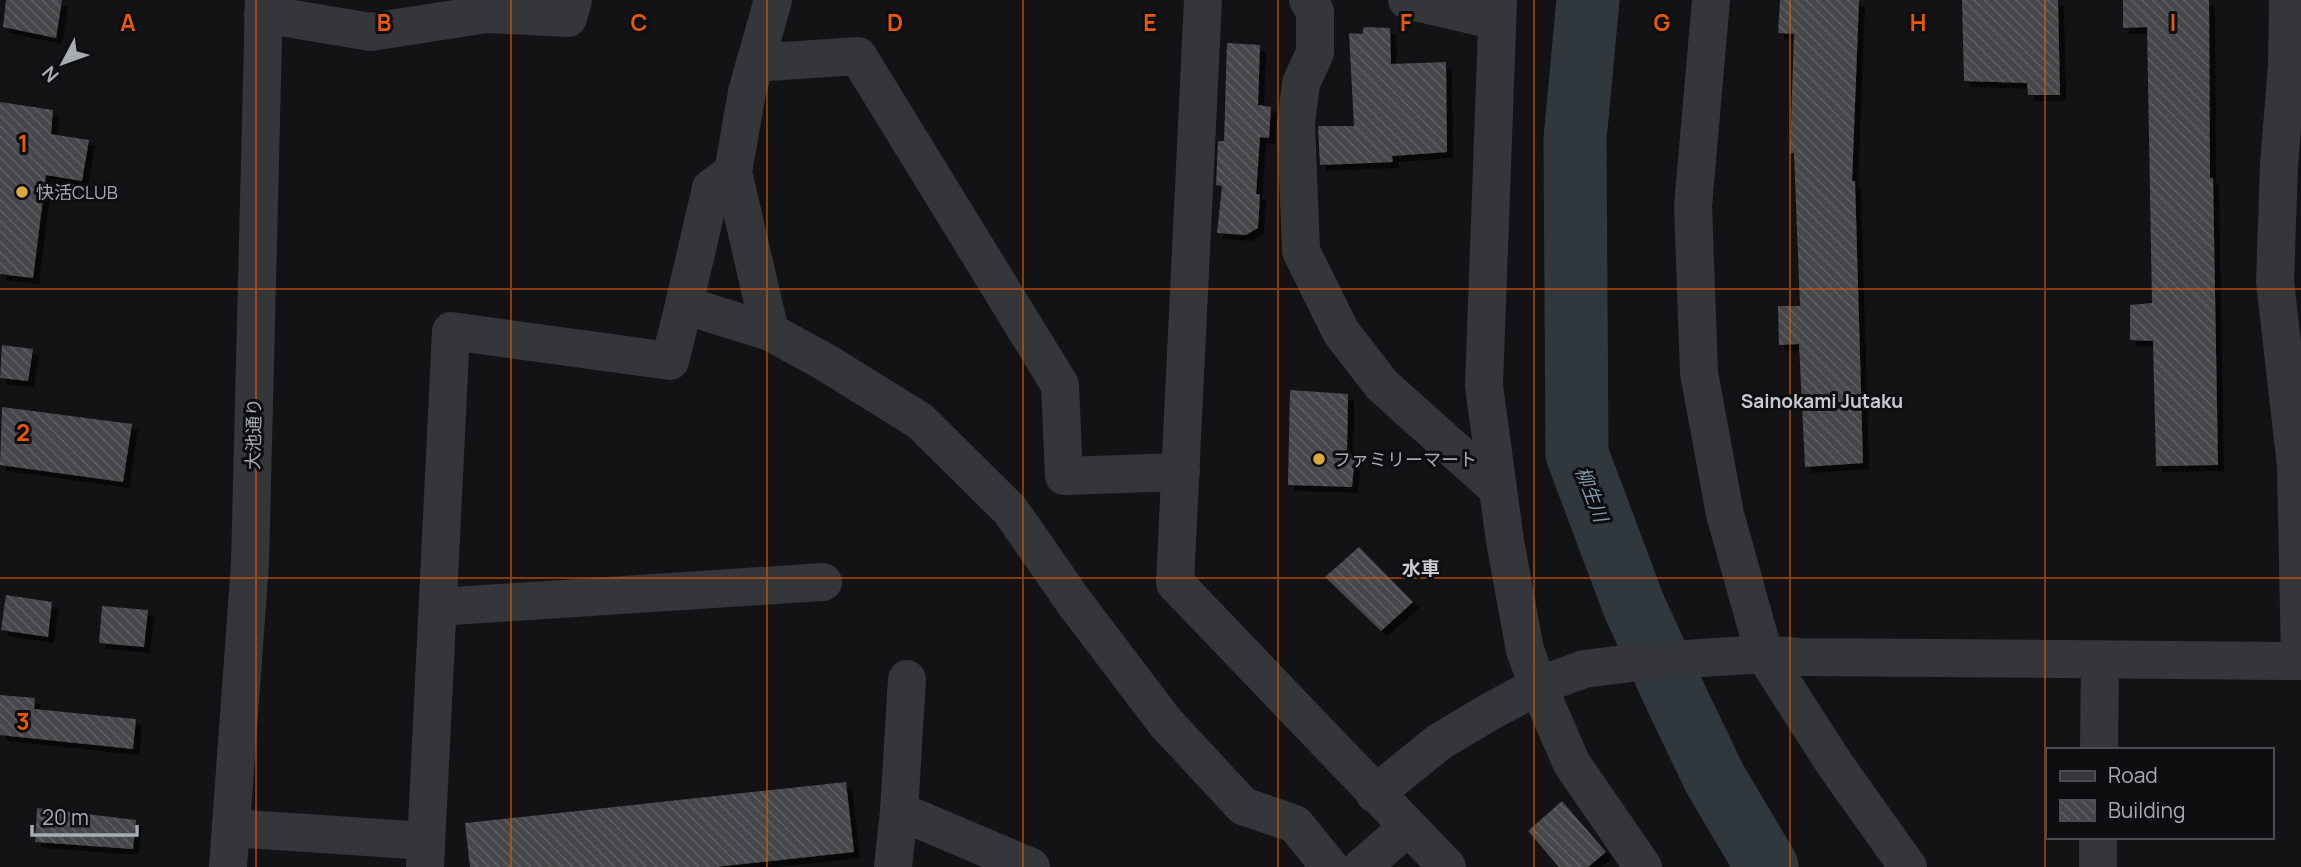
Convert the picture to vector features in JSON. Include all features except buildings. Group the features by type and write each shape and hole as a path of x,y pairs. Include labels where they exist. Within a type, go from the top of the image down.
{"street":[{"path":"264,7 371,32 487,14 568,19 573,0"},
{"path":"770,332 733,172 747,92 773,0"},
{"path":"1203,0 1175,583 1447,867"},
{"path":"1308,0 1315,10 1315,53 1301,83 1296,124 1301,251 1340,332 1382,384 1498,489"},
{"path":"1407,0 1498,11 1484,386 1505,541 1525,650 1542,685 1572,764 1643,867"},
{"path":"1711,0 1693,206 1699,373 1724,514 1764,654 1836,766 1908,867"},
{"path":"1375,794 1438,742 1491,710 1542,685 1584,669 1639,662 1764,654 1799,657 2301,661 2296,465 2275,282 2288,0"},
{"name":"大池通り","path":"228,867 250,563 264,7"},
{"path":"755,63 858,56 1060,385 1064,476 1181,472"},
{"path":"231,828 426,854 451,331 670,361 711,188 733,172"},
{"path":"684,305 770,332 825,362 920,421 1010,510 1074,602 1165,722 1243,806 1295,824 1330,867"},
{"path":"438,607 823,582"},
{"path":"2099,660 2099,748"},
{"path":"893,867 907,679"},
{"path":"899,811 1031,867"},
{"path":"1363,867 1408,827"},
{"path":"2098,839 2098,867"}],"waterway":[{"name":"柳生川","path":"1588,0 1575,139 1577,454 1634,606 1678,702 1715,779 1767,867"}],"place":[{"name":"快活CLUB","path":"22,192"},
{"name":"ファミリーマート","path":"1319,459"}],"district":[{"name":"Sainokami Jutaku","path":"1822,401"},
{"name":"水車","path":"1421,568"}]}
